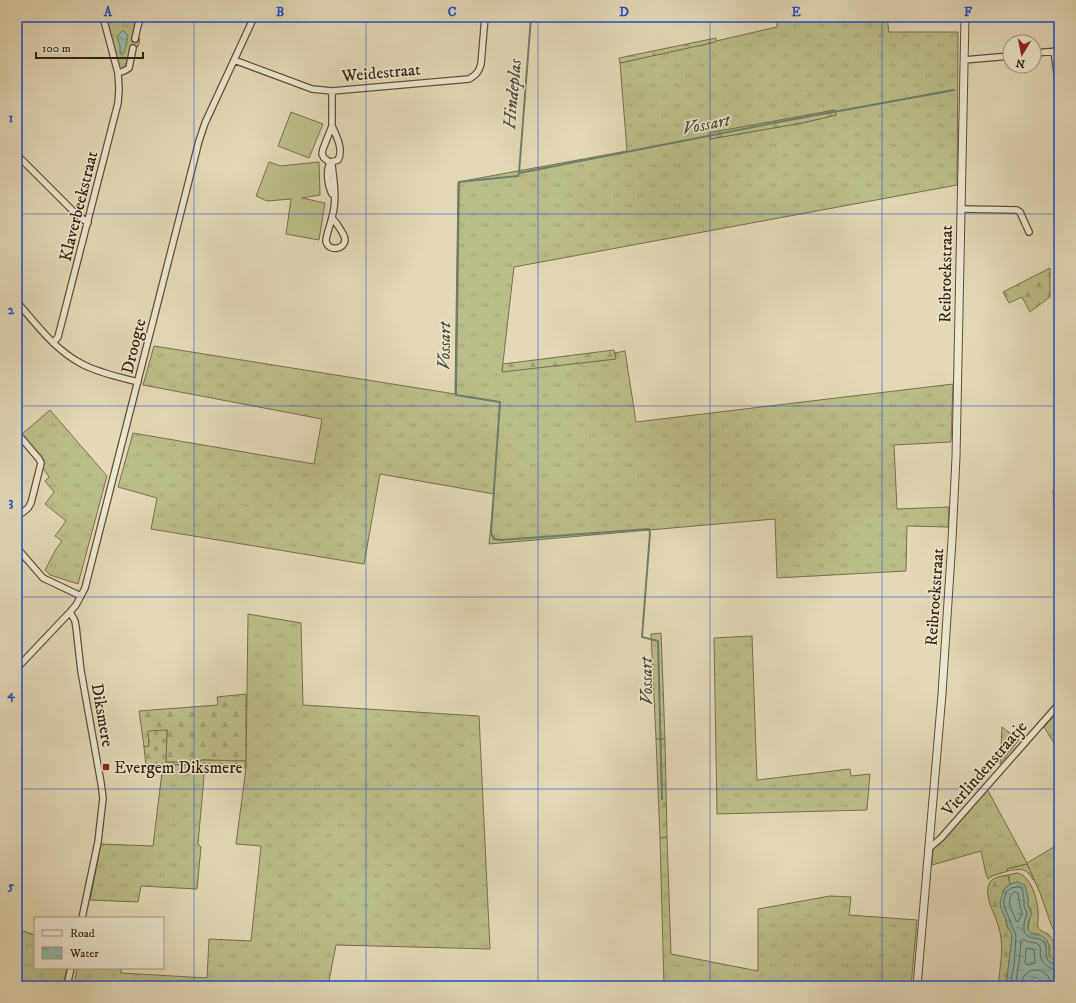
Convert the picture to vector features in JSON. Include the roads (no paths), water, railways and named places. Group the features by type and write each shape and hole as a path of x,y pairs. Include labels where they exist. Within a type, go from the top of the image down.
{"street":[{"name":"Klaverbeekstraat","path":"53,343 58,338 118,103 118,73 103,17"},
{"path":"135,39 141,17"},
{"name":"Droogte","path":"17,668 76,605 85,588 199,142 205,123 254,17"},
{"name":"Weidestraat","path":"234,60 312,89 332,90 468,79 475,76 482,64 485,17"},
{"name":"Reibroekstraat","path":"917,986 942,694 952,540 956,457 965,17"},
{"path":"118,73 129,68 133,48"},
{"path":"1042,52 1057,51 1059,87"},
{"path":"964,60 1002,57"},
{"path":"332,90 332,126 341,150 341,156 338,160 331,162 324,158 322,154 332,126"},
{"path":"17,155 74,212 88,223"},
{"path":"331,162 328,170 329,189 332,194 335,195 332,218 326,241 328,246 332,248 341,248 344,244 344,237 336,222 332,218"},
{"name":"Reibroekstraat","path":"961,210 1017,210 1020,212 1029,232"},
{"path":"17,302 45,335 72,358 85,366 96,370 138,382"},
{"path":"17,433 41,463 30,506 17,517"},
{"path":"17,548 43,578 81,596"},
{"name":"Diksmere","path":"70,612 75,621 81,671 103,798 98,842 82,917"},
{"name":"Vierlindenstraatje","path":"929,848 941,838 1059,704"},
{"path":"67,986 71,969"}],"water":[{"path":"122,31 127,34 128,37 124,53 122,55 120,54 120,46 117,37"},
{"path":"1018,882 1025,885 1028,905 1032,915 1028,923 1028,930 1042,936 1047,940 1049,955 1059,962 1059,986 1044,986 1038,979 1034,978 1030,983 1030,986 1006,986 1012,936 1001,910 1000,902 1006,887"}],"waterway":[{"name":"Hindeplas","path":"519,173 531,17"},
{"name":"Vossart","path":"662,799 658,641 642,637 650,533 649,529 501,540 494,539 491,533 500,402 456,395 459,182 518,176 519,173 784,121 954,90"}],"place":[{"name":"Evergem Diksmere","path":"106,767"}]}
